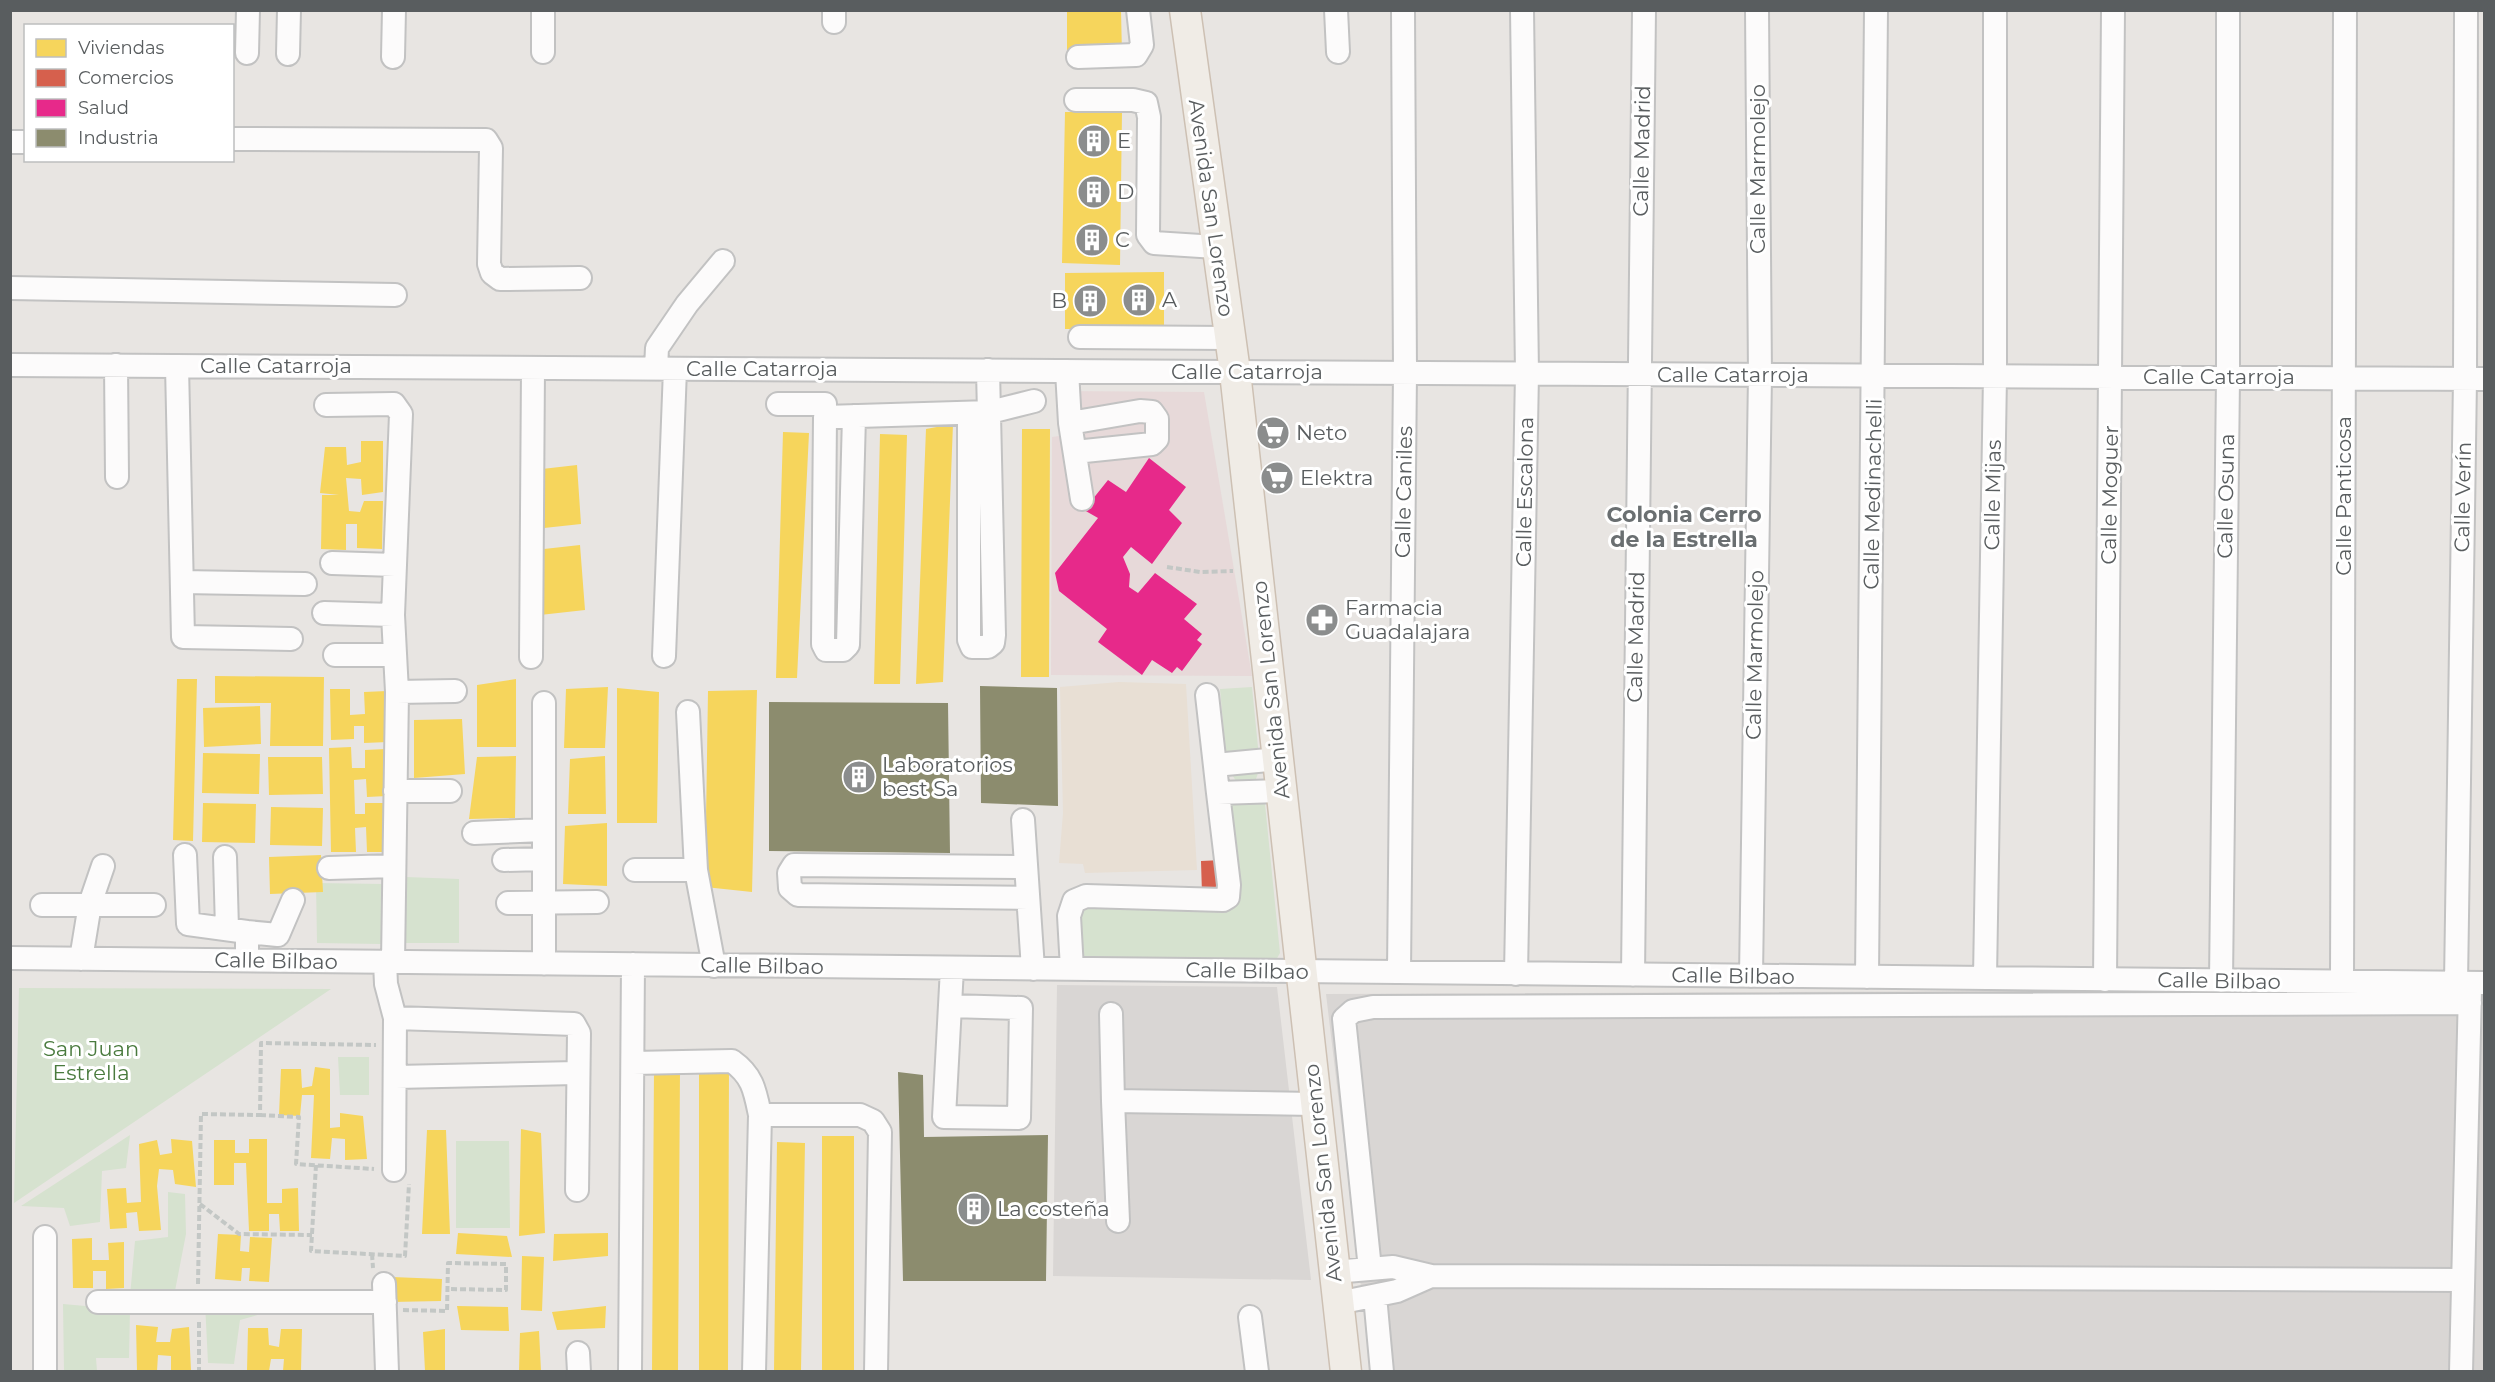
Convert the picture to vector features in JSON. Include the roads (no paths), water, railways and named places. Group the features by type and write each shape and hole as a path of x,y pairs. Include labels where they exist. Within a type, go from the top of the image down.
{"main road":[{"name":"Avenida San Lorenzo","path":"1185,10 1235,372 1283,791 1314,1104 1346,1371"}],"street":[{"path":"247,53 248,10"},
{"path":"288,54 289,10"},
{"path":"393,57 394,10"},
{"path":"543,10 543,52"},
{"path":"1078,57 1136,55 1142,45 1138,10"},
{"path":"1336,10 1338,52"},
{"name":"Calle Caniles","path":"1399,972 1406,373 1403,10"},
{"name":"Calle Escalona","path":"1516,974 1527,373 1522,10"},
{"name":"Calle Madrid","path":"1633,975 1644,10"},
{"name":"Calle Marmolejo","path":"1750,976 1760,375 1758,10"},
{"name":"Calle Medinachelli","path":"1867,977 1876,10"},
{"name":"Calle Mijas","path":"1985,978 1995,376 1995,10"},
{"name":"Calle Moguer","path":"2105,980 2113,10"},
{"name":"Calle Osuna","path":"2221,981 2228,378 2228,10"},
{"name":"Calle Panticosa","path":"2342,982 2345,10"},
{"name":"Calle Verín","path":"2461,1371 2470,988 2475,379 2466,10"},
{"path":"1076,100 1133,100 1146,103 1149,117 1148,235 1154,243 1216,247"},
{"path":"234,139 486,140 491,148 489,264 492,273 500,279 580,278"},
{"path":"664,656 665,369 657,348 687,304 723,261"},
{"path":"10,288 395,295"},
{"path":"1080,337 1229,338"},
{"name":"Calle Catarroja","path":"10,365 2475,379"},
{"path":"116,365 117,477"},
{"path":"177,366 183,637 291,639"},
{"path":"531,657 533,368"},
{"path":"826,369 823,644 826,650 843,650 848,645 854,416"},
{"path":"979,412 993,643 988,646 972,647 969,640 979,412 988,370"},
{"path":"1067,371 1070,423 1082,499"},
{"path":"778,404 854,416 979,412 1034,401"},
{"path":"326,405 394,404 399,407 401,414 393,615 397,692 394,866 386,984 395,1018 394,1170"},
{"path":"1070,423 1140,411 1152,412 1157,419 1157,439 1152,444 1074,453"},
{"path":"332,563 395,565"},
{"path":"182,582 305,584"},
{"path":"324,613 393,615"},
{"path":"335,655 394,655"},
{"path":"397,692 455,691"},
{"path":"1072,969 1069,916 1074,901 1086,896 1216,901 1227,897 1228,879 1207,695"},
{"path":"544,703 544,964"},
{"path":"688,712 696,870 714,966"},
{"path":"1215,765 1279,759"},
{"path":"395,791 450,791"},
{"path":"1218,793 1283,791"},
{"path":"1023,820 1033,969"},
{"path":"474,833 543,830"},
{"path":"184,855 189,924 278,935 293,900"},
{"path":"225,857 237,931 247,960"},
{"path":"504,860 543,859"},
{"path":"1025,867 794,865 789,873 790,888 798,895 1028,898"},
{"path":"81,959 90,904 103,866"},
{"path":"329,868 394,866"},
{"path":"635,870 696,870"},
{"path":"508,903 597,902"},
{"path":"42,904 154,905"},
{"name":"Calle Bilbao","path":"10,958 2342,982 2470,988"},
{"path":"630,1371 633,964"},
{"path":"950,1006 1021,1008 1019,1118 944,1118 952,968"},
{"path":"1370,1269 1344,1035 1344,1019 1353,1011 1373,1006 2470,988"},
{"path":"1111,1014 1118,1221"},
{"path":"395,1018 574,1024 579,1033 576,1073 577,1190"},
{"path":"633,1063 732,1061 746,1071 754,1086 759,1115 754,1371"},
{"path":"396,1077 576,1073"},
{"path":"1113,1101 1314,1104"},
{"path":"759,1115 860,1115 873,1121 880,1132 876,1371"},
{"path":"45,1237 45,1371"},
{"path":"1334,1272 1393,1267 1431,1276 2463,1280"},
{"path":"1338,1303 1397,1291 1431,1276"},
{"path":"1375,1296 1382,1371"},
{"path":"98,1302 385,1299 387,1371"},
{"path":"1250,1317 1257,1371"}],"place":[{"name":"E","path":"1094,141"},
{"name":"D","path":"1094,192"},
{"name":"C","path":"1092,240"},
{"name":"A","path":"1139,300"},
{"name":"B","path":"1090,301"},
{"name":"Neto","path":"1273,433"},
{"name":"Elektra","path":"1277,478"},
{"name":"Farmacia Guadalajara","path":"1322,620"},
{"name":"Laboratorios best Sa","path":"859,777"},
{"name":"La costeña","path":"974,1209"}],"district":[{"name":"Colonia Cerro de la Estrella","path":"1684,526"}],"park label":[{"name":"San Juan Estrella","path":"91,1061"}]}
